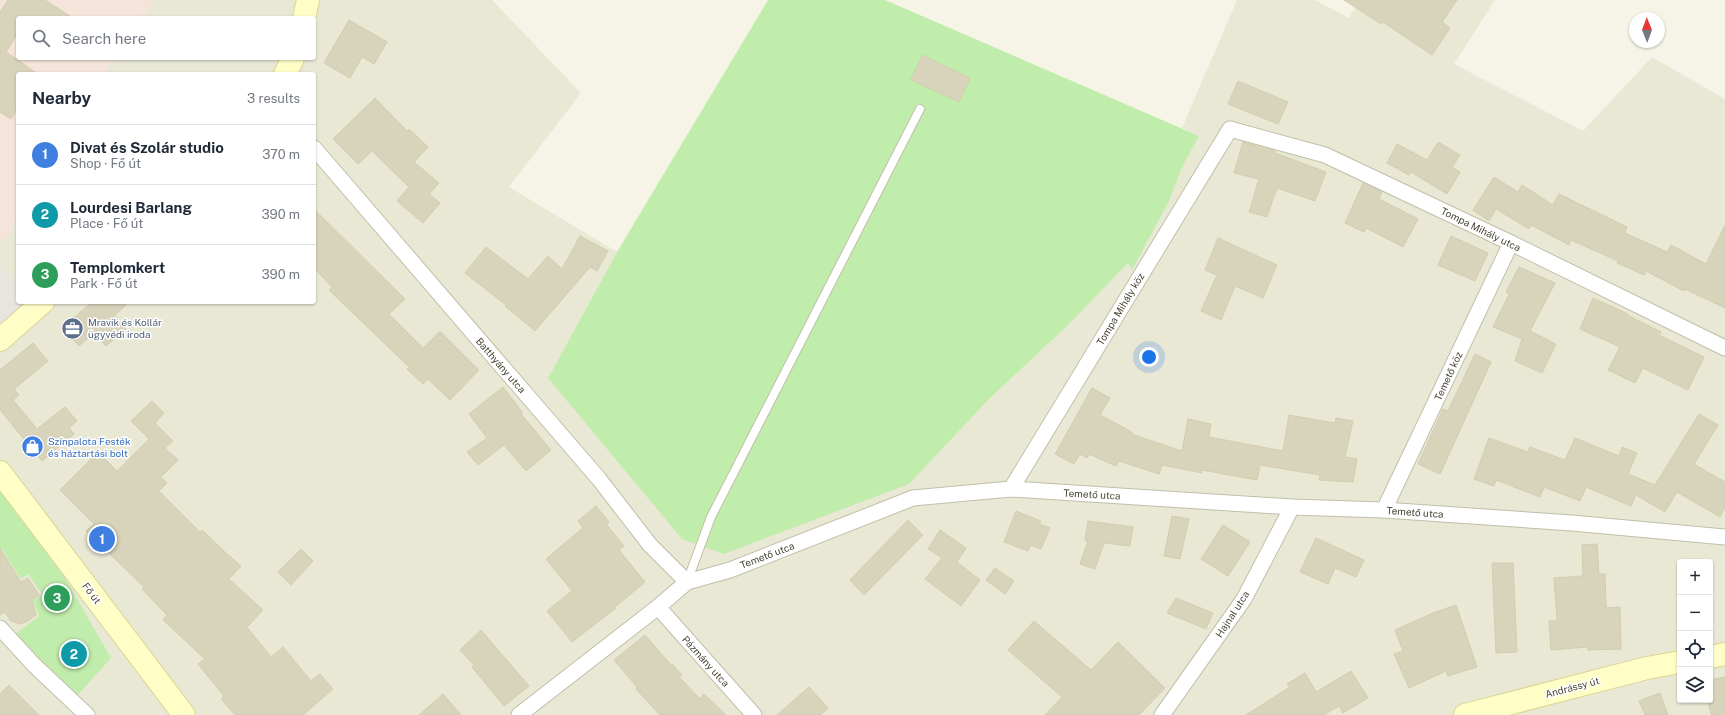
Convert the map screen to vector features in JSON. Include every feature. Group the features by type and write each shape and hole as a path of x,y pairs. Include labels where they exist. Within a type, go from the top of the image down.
{"main road":[{"path":"304,16 308,0"},
{"path":"286,72 292,60"},
{"path":"0,340 41,304"},
{"name":"Fő út","path":"0,472 184,715"},
{"path":"1713,656 1725,654"},
{"name":"Andrássy út","path":"1465,715 1647,668 1677,663"}],"street":[{"name":"Tompa Mihály utca","path":"1230,129 1325,155 1511,243 1725,348"},
{"name":"Tompa Mihály köz","path":"1011,490 1230,129"},
{"name":"Batthyány utca","path":"316,150 599,479 650,545 688,582"},
{"name":"Temető köz","path":"1384,510 1511,243"},
{"name":"Temető utca","path":"519,715 688,582 730,570 913,498 1011,490 1292,507 1384,510 1572,523 1725,537"},
{"name":"Hajnal utca","path":"1162,715 1244,599 1292,507"},
{"name":"Pázmány utca","path":"658,607 754,715"},
{"path":"0,628 35,666 87,715"}],"lane":[{"path":"688,582 711,518 920,109"}],"shaded area":[{"path":"0,0 492,0 581,93 509,187 617,252 548,378 988,400 1065,328 1199,136 1182,128 1237,0 1315,0 1349,18 1360,0 1495,0 1454,64 1583,131 1652,57 1725,99 1725,715 0,715"},
{"path":"4,0 155,0 143,16 16,16 16,60 114,60 105,72 16,72 16,219 9,234 0,243 0,5"},
{"path":"0,266 16,284 16,304 31,304 0,340"}],"green space":[{"path":"768,0 885,0 1199,136 1183,165 1169,201 1132,270 1128,263 1065,328 988,400 909,484 724,554 682,539 548,378 617,252"},
{"path":"0,491 65,578 111,658 76,697 14,635 39,616 33,601 42,594 28,574 21,579 2,549 0,550"}],"building":[{"path":"8,0 45,0 70,16 16,16 16,36 6,52 35,72 16,72 16,110 11,119 0,112 0,12"},
{"path":"1344,0 1457,0 1442,22 1450,28 1432,55 1383,22 1381,24"},
{"path":"349,20 387,42 374,64 362,57 350,78 324,63"},
{"path":"922,55 970,78 959,102 911,80"},
{"path":"1238,81 1288,102 1278,124 1228,104"},
{"path":"375,98 407,131 409,129 428,147 414,162 439,183 429,194 440,203 423,223 397,201 409,187 372,151 358,164 333,139"},
{"path":"1243,142 1275,151 1275,153 1326,172 1315,201 1277,188 1267,217 1249,212 1259,179 1234,173"},
{"path":"1438,142 1460,155 1452,167 1460,172 1447,194 1411,172 1409,175 1387,163 1397,144 1427,160"},
{"path":"1494,177 1518,192 1522,185 1553,205 1559,194 1627,227 1625,233 1667,252 1671,245 1706,264 1725,225 1725,308 1685,289 1684,291 1646,271 1644,275 1617,263 1618,261 1571,240 1569,245 1531,225 1529,229 1496,209 1489,221 1473,210"},
{"path":"1363,183 1382,192 1379,199 1418,219 1403,247 1366,228 1364,232 1345,223"},
{"path":"316,211 405,299 389,314 423,348 440,331 479,370 450,400 428,379 423,384 407,369 409,367 329,290 332,287 316,270"},
{"path":"580,236 608,251 597,271 590,267 535,331 505,306 506,305 465,273 486,247 528,279 548,256 562,269"},
{"path":"1451,236 1488,253 1475,281 1438,265"},
{"path":"1218,238 1277,265 1263,298 1235,286 1221,320 1201,311 1217,275 1205,270"},
{"path":"1519,267 1555,283 1530,331 1556,344 1542,373 1515,361 1522,339 1493,327 1509,294 1506,292"},
{"path":"1593,298 1628,314 1627,315 1661,332 1659,335 1704,357 1688,390 1643,368 1635,383 1608,370 1620,347 1580,329"},
{"path":"90,304 127,304 114,316 126,329 106,346 94,333 79,346 62,328"},
{"path":"33,343 48,361 14,389 19,395 13,400 37,429 65,407 77,421 69,428 74,434 42,461 0,410 0,370"},
{"path":"1475,354 1491,362 1440,474 1418,464 1443,409 1448,411"},
{"path":"503,387 523,413 521,414 551,450 526,471 504,445 478,465 467,452 487,438 469,414"},
{"path":"1092,388 1110,398 1100,415 1132,432 1131,434 1182,451 1188,419 1211,424 1209,437 1283,451 1289,415 1335,423 1336,418 1353,421 1345,457 1357,459 1353,482 1319,480 1320,475 1260,465 1257,480 1202,470 1202,473 1162,465 1159,474 1119,461 1116,466 1089,454 1087,458 1080,454 1074,464 1055,454"},
{"path":"152,401 164,413 155,423 173,441 165,448 178,460 161,477 167,483 159,491 200,532 202,530 241,566 229,579 263,610 247,627 271,657 283,647 311,681 320,674 333,689 303,715 235,715 221,699 224,696 198,664 205,659 163,620 167,615 142,589 144,587 86,531 94,524 60,490 95,455 101,455 117,471 149,439 131,421"},
{"path":"1699,414 1718,425 1694,464 1725,482 1725,507 1720,517 1677,492 1665,512 1636,495 1631,506 1586,487 1580,501 1544,487 1540,497 1496,480 1494,486 1474,479 1489,438 1528,452 1530,447 1565,460 1575,438 1619,456 1622,447 1637,453 1628,474 1655,485"},
{"path":"596,506 609,522 606,524 624,546 619,550 645,582 615,607 616,608 572,642 547,611 572,591 546,559 583,528 578,521"},
{"path":"1016,511 1041,521 1039,524 1050,528 1041,549 1031,545 1028,551 1004,542"},
{"path":"1172,516 1189,519 1180,559 1164,556"},
{"path":"908,520 923,535 864,595 850,580"},
{"path":"1088,521 1133,527 1130,546 1104,543 1095,569 1080,564 1088,541 1085,540"},
{"path":"1223,525 1250,542 1228,576 1201,559"},
{"path":"940,530 966,548 957,562 980,580 961,606 925,579 942,558 928,549"},
{"path":"1316,538 1364,560 1356,577 1335,568 1328,584 1300,572"},
{"path":"1597,544 1599,574 1605,574 1606,608 1620,607 1621,649 1588,650 1588,647 1551,650 1549,621 1557,621 1554,578 1583,576 1582,545"},
{"path":"0,548 21,582 28,578 39,595 32,600 36,615 20,624 11,621 5,612 0,615"},
{"path":"301,549 313,561 291,585 278,572"},
{"path":"1492,563 1513,563 1517,652 1496,653"},
{"path":"995,568 1014,581 1005,594 986,580"},
{"path":"1176,598 1213,613 1206,629 1167,613"},
{"path":"1456,605 1477,667 1448,676 1446,671 1409,688 1394,654 1403,651 1395,630 1433,613"},
{"path":"1034,621 1091,670 1118,642 1165,688 1139,715 1045,715 1062,697 1008,650"},
{"path":"481,630 529,686 504,706 472,667 474,665 460,650"},
{"path":"645,635 671,665 672,664 682,675 679,677 700,699 704,694 726,715 660,715 636,689 637,687 614,660"},
{"path":"1351,671 1368,698 1343,713 1339,706 1324,715 1246,715 1290,687 1287,684 1305,673 1316,692"},
{"path":"1725,677 1725,715 1711,715 1709,703 1713,703 1713,679"},
{"path":"9,685 39,715 0,715 0,694"},
{"path":"809,687 828,708 821,715 777,715"},
{"path":"1660,693 1668,715 1645,715 1639,701"},
{"path":"443,694 461,715 419,715"}],"place":[{"name":"Mravik és Kollár ügyvédi iroda","path":"73,328"},
{"name":"Színpalota Festék és háztartási bolt","path":"32,447"},
{"name":"Divat és Szolár studio","path":"102,539"},
{"name":"Templomkert","path":"57,598"},
{"name":"Lourdesi Barlang","path":"74,654"}]}
